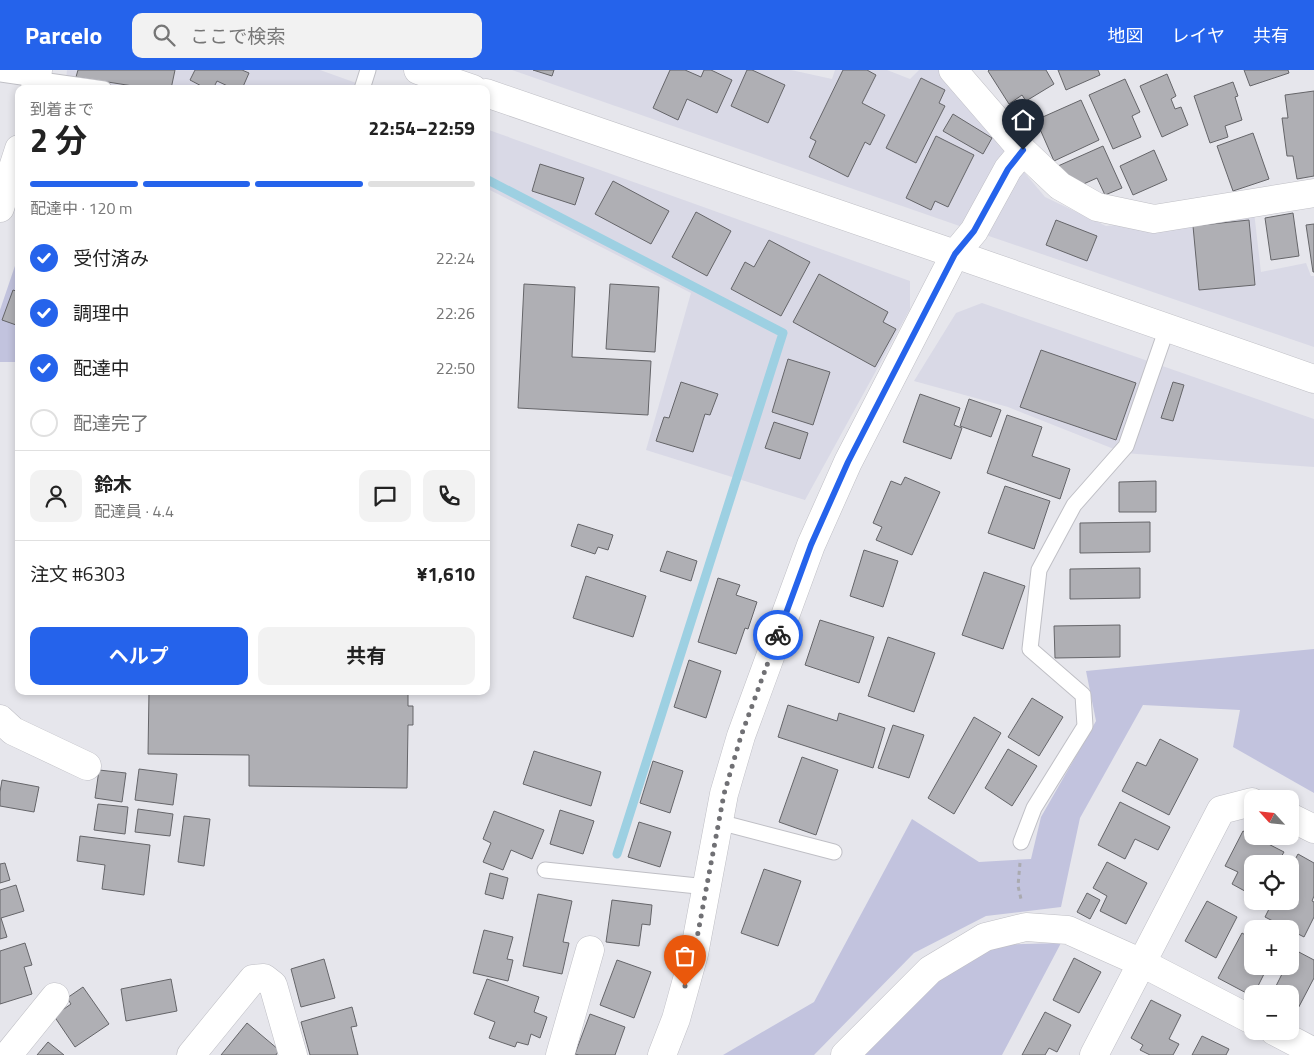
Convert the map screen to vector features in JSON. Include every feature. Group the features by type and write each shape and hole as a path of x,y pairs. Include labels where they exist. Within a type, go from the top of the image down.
{"street":[{"path":"418,70 461,85"},
{"path":"953,70 1023,150 1060,186 1097,207 1154,219 1314,194"},
{"path":"490,94 1314,379"},
{"path":"662,1055 676,1018 694,954 724,794 741,736 811,545 848,462 955,254 974,231 1008,169 1023,150"},
{"path":"0,208 15,161"},
{"path":"0,719 13,731 87,766"},
{"path":"1094,1055 1221,810 1244,804"},
{"path":"1299,822 1314,829"},
{"path":"845,1055 930,970 985,937 1026,927 1068,930 1142,964 1244,1016"},
{"path":"560,1055 590,950"},
{"path":"191,1055 253,979 264,978 273,985 293,1055"},
{"path":"8,1055 55,997"},
{"path":"1291,1040 1314,1052"}],"lane":[{"path":"363,85 368,70"},
{"path":"0,74 77,85"},
{"path":"1021,842 1034,808 1085,726 1083,696 1030,649 1039,570 1074,505 1126,446 1167,328"},
{"path":"719,822 834,852"},
{"path":"545,870 707,887"}],"path":[{"path":"1021,842 1018,886 1026,927"}],"shaded area":[{"path":"67,70 320,70 362,85 65,85"},
{"path":"512,70 791,70 832,79 835,70 887,70 910,79 919,70 938,70 1045,197 1106,226 1254,212 1261,272 1306,263 1311,276 1314,276 1314,347 948,222"},
{"path":"490,130 910,281 910,309 805,500 646,450 691,293 490,190"},
{"path":"15,266 15,362 0,362 0,310"},
{"path":"982,303 1314,419 1314,467 1124,453 1008,407 914,381 956,313"},
{"path":"1314,649 1314,793 1233,747 1240,710 1143,705 1080,818 1061,907 986,916 914,953 814,1055 723,1055 814,1002 912,819 979,862 1031,859 1041,817 1096,721 1086,671"},
{"path":"1061,943 1002,1055 865,1055 936,980 993,945"}],"building":[{"path":"78,70 175,70 172,85 127,85 76,77"},
{"path":"195,70 242,70 249,73 244,85 226,85 217,81 215,85 199,85 190,80"},
{"path":"533,70 554,70 552,76"},
{"path":"670,70 685,70 701,77 704,70 711,70 732,80 717,113 687,99 678,120 653,108"},
{"path":"747,70 752,70 785,85 768,123 731,106"},
{"path":"843,70 867,70 876,75 862,103 885,115 870,145 865,142 848,177 809,157 816,141 810,138"},
{"path":"989,70 1046,70 1054,84 1026,101 1022,95 1009,104"},
{"path":"1058,70 1098,70 1100,75 1066,90"},
{"path":"1244,70 1288,70 1289,73 1250,86"},
{"path":"1167,74 1176,96 1171,99 1175,109 1181,107 1188,125 1162,137 1140,86"},
{"path":"921,78 945,90 939,103 945,106 916,163 886,148"},
{"path":"1125,79 1140,112 1132,116 1141,137 1113,149 1089,95"},
{"path":"1233,82 1238,96 1235,97 1242,120 1225,126 1228,137 1210,143 1194,96"},
{"path":"1314,91 1314,176 1297,179 1293,156 1287,156 1282,118 1288,118 1285,95"},
{"path":"1081,100 1099,140 1054,161 1036,120"},
{"path":"953,114 992,138 983,154 943,131"},
{"path":"1253,133 1269,179 1233,191 1217,146"},
{"path":"936,136 974,155 948,207 935,201 931,210 906,198"},
{"path":"1103,146 1122,188 1105,195 1097,178 1079,186 1058,166"},
{"path":"1154,150 1167,180 1133,195 1120,166"},
{"path":"540,164 584,178 575,205 532,191"},
{"path":"613,181 669,211 651,244 595,214"},
{"path":"696,212 731,231 707,276 672,257"},
{"path":"1293,213 1299,256 1271,260 1265,218"},
{"path":"1056,220 1097,236 1087,261 1046,245"},
{"path":"1249,220 1255,285 1199,290 1193,226"},
{"path":"1314,224 1314,272 1313,272 1306,225"},
{"path":"769,240 810,262 781,316 731,289 745,262 754,267"},
{"path":"819,274 888,312 883,322 896,329 875,367 793,322"},
{"path":"524,284 575,287 572,357 651,361 648,415 518,408"},
{"path":"610,284 659,287 655,352 606,349"},
{"path":"13,290 15,291 15,325 2,320"},
{"path":"1041,350 1136,383 1116,440 1020,407"},
{"path":"788,359 830,372 813,425 772,412"},
{"path":"681,382 718,394 710,415 705,414 693,452 656,441 664,417 669,418"},
{"path":"1173,382 1184,385 1173,421 1161,418"},
{"path":"920,394 960,408 954,425 962,428 951,459 903,442"},
{"path":"969,399 1001,410 991,437 960,426"},
{"path":"1007,415 1042,427 1032,456 1070,469 1060,499 987,473"},
{"path":"774,422 808,433 800,459 765,448"},
{"path":"905,477 940,492 912,555 876,540 882,527 873,523 891,481 901,485"},
{"path":"1156,481 1156,512 1119,512 1119,482"},
{"path":"1005,486 1050,501 1034,549 988,533"},
{"path":"1150,522 1150,552 1080,553 1080,523"},
{"path":"578,524 613,535 608,550 598,547 595,554 571,546"},
{"path":"864,550 898,561 883,607 850,596"},
{"path":"667,551 697,561 691,581 660,571"},
{"path":"1140,568 1140,598 1070,599 1070,569"},
{"path":"984,572 1025,586 1003,649 962,635"},
{"path":"586,576 646,596 633,637 573,618"},
{"path":"718,578 740,585 736,595 757,602 748,629 745,628 736,654 698,642"},
{"path":"820,620 874,637 859,683 805,665"},
{"path":"1120,625 1120,657 1055,658 1054,626"},
{"path":"888,637 935,653 914,712 868,696"},
{"path":"689,660 721,671 706,718 674,707"},
{"path":"149,695 408,695 408,706 413,706 413,725 408,725 407,788 249,786 249,755 148,754"},
{"path":"1032,698 1063,717 1039,756 1008,737"},
{"path":"788,705 837,721 839,713 885,728 873,768 778,737"},
{"path":"974,717 1001,733 954,814 928,798"},
{"path":"893,725 924,735 909,778 878,768"},
{"path":"1160,739 1198,759 1169,815 1122,791 1137,762 1146,766"},
{"path":"1008,749 1037,766 1012,806 985,788"},
{"path":"534,751 601,772 591,806 523,784"},
{"path":"802,757 838,770 816,835 779,822"},
{"path":"653,761 683,771 670,813 640,803"},
{"path":"139,769 177,774 173,805 135,800"},
{"path":"99,770 126,773 122,802 95,798"},
{"path":"2,780 39,787 34,812 0,806"},
{"path":"1120,802 1170,827 1158,850 1135,839 1125,859 1098,845"},
{"path":"98,804 128,807 125,834 94,830"},
{"path":"138,809 173,814 170,836 135,832"},
{"path":"560,810 594,821 583,854 550,844"},
{"path":"494,811 544,830 532,859 511,850 503,870 483,862 491,843 483,839"},
{"path":"184,816 210,819 204,866 178,862"},
{"path":"639,822 671,832 660,867 628,857"},
{"path":"1243,831 1244,845 1270,845 1284,852 1282,855 1244,855 1244,891 1232,884 1238,872 1225,866"},
{"path":"80,836 150,845 144,895 102,889 105,865 77,861"},
{"path":"1298,854 1314,863 1314,896 1312,901 1314,902 1314,917 1304,937 1299,934 1299,920 1271,920 1265,917 1268,910 1299,910 1299,855"},
{"path":"1107,862 1147,883 1126,924 1100,911 1107,896 1093,888"},
{"path":"5,863 10,880 0,883 0,864"},
{"path":"764,869 801,881 778,946 741,933"},
{"path":"490,873 508,878 503,899 485,894"},
{"path":"16,885 24,911 1,918 7,937 0,939 0,890"},
{"path":"1087,893 1100,900 1090,919 1077,912"},
{"path":"538,894 572,901 563,942 569,943 562,974 523,966"},
{"path":"612,900 652,905 650,925 642,924 639,946 606,942"},
{"path":"1207,901 1237,917 1216,958 1185,941"},
{"path":"484,930 513,937 507,959 513,960 508,981 473,973"},
{"path":"1242,933 1244,934 1244,975 1264,975 1258,985 1244,985 1244,992 1218,978"},
{"path":"25,943 32,965 24,967 32,994 0,1004 0,951"},
{"path":"1299,952 1314,960 1314,978 1299,1007 1299,985 1276,985 1282,975 1299,975"},
{"path":"1074,958 1101,972 1079,1013 1053,1000"},
{"path":"324,959 335,998 301,1007 291,969"},
{"path":"617,960 651,972 634,1018 600,1005"},
{"path":"171,979 177,1011 126,1021 121,989"},
{"path":"487,979 539,997 534,1012 547,1017 540,1038 531,1034 528,1045 517,1042 515,1047 489,1038 495,1022 474,1014"},
{"path":"83,987 109,1024 75,1047 54,1016 71,1004 67,998"},
{"path":"1151,1000 1181,1015 1169,1039 1179,1044 1173,1055 1150,1055 1140,1050 1143,1045 1131,1038"},
{"path":"352,1007 357,1026 351,1027 358,1055 310,1055 301,1022"},
{"path":"1045,1012 1071,1025 1057,1052 1049,1048 1045,1055 1022,1055"},
{"path":"590,1014 625,1027 615,1055 575,1054"},
{"path":"247,1023 279,1050 276,1055 221,1055"},
{"path":"1202,1036 1229,1049 1226,1055 1192,1055"},
{"path":"48,1042 64,1055 37,1055"}],"waterway":[{"path":"490,181 783,333 617,854"}],"way so far":[{"path":"685,986 694,954 724,794 741,736 778,635"}],"route":[{"path":"778,635 811,545 848,462 955,254 974,231 1008,169 1023,150"}]}
